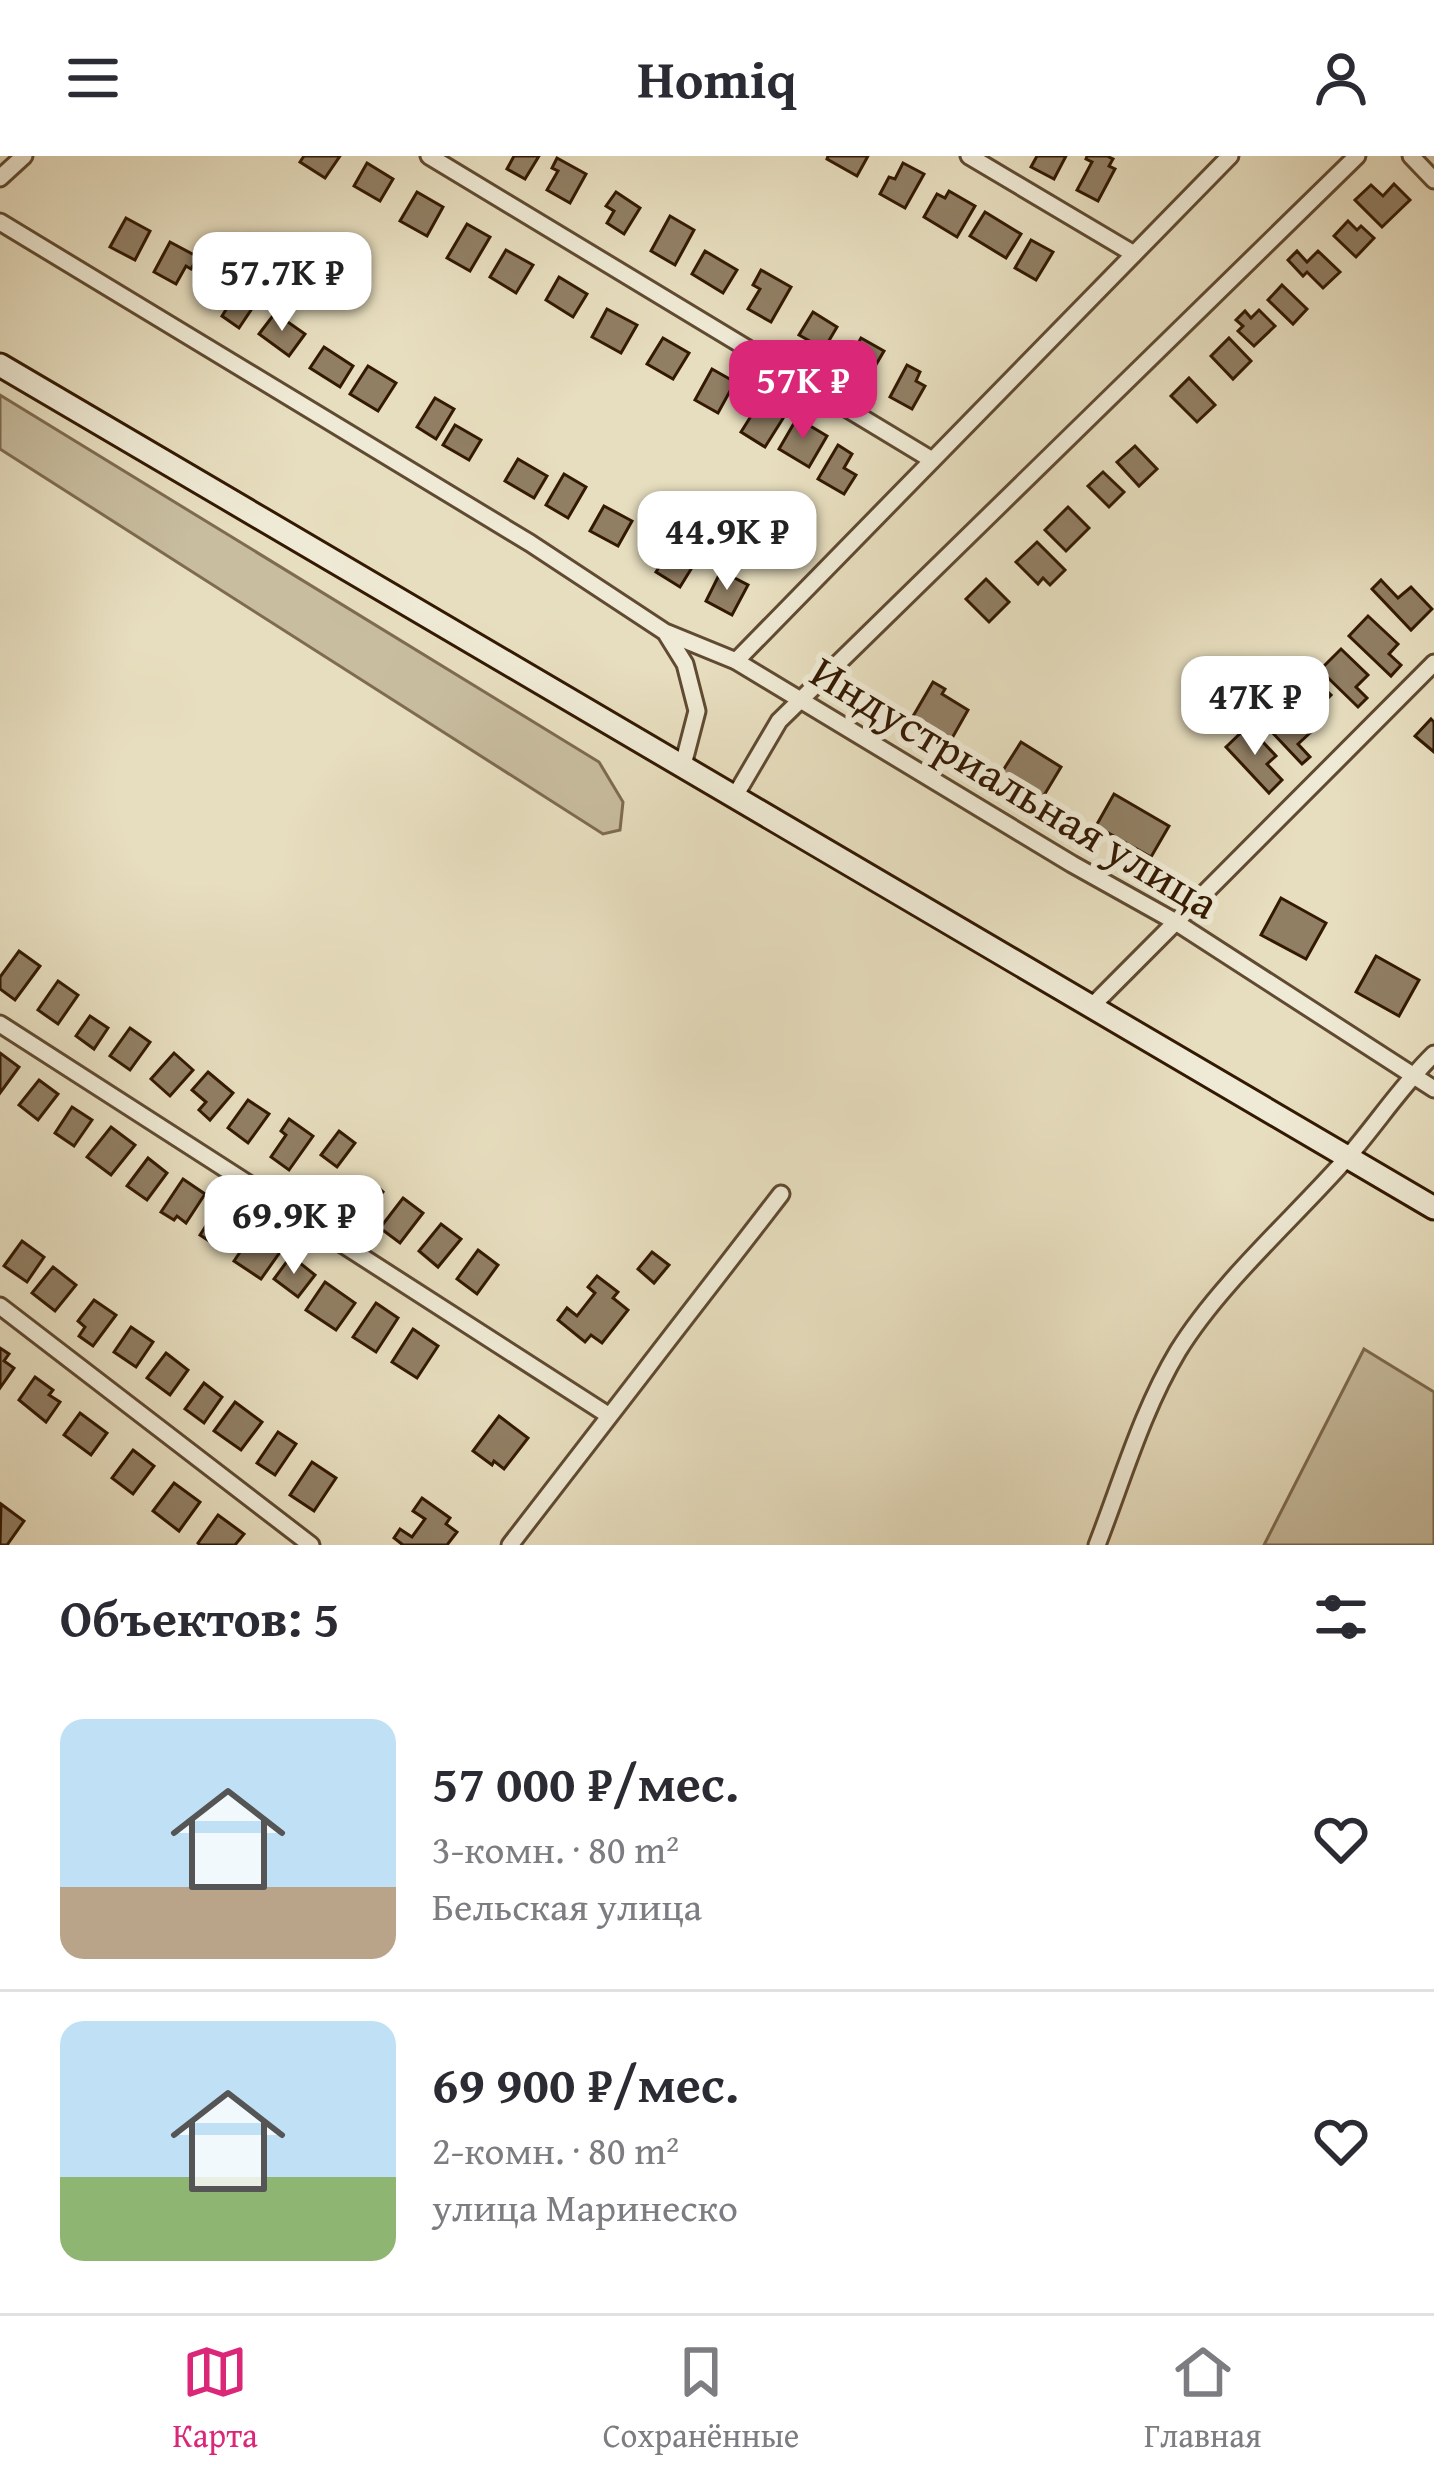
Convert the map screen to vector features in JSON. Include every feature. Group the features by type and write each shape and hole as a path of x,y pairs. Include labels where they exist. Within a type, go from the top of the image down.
{"street":[{"path":"0,177 24,156"},
{"path":"429,156 932,460"},
{"path":"969,156 1134,254"},
{"path":"736,661 1230,156"},
{"path":"735,796 779,721 1357,156"},
{"path":"1411,156 1434,180"},
{"name":"Индустриальная улица","path":"0,222 530,543 665,632 736,661 1174,921 1434,1088"},
{"path":"0,365 1434,1208"},
{"path":"665,632 686,664 697,711 683,765"},
{"path":"1092,1006 1434,663"},
{"path":"0,1024 608,1415"},
{"path":"1097,1545 1147,1415 1198,1320 1434,1054"},
{"path":"510,1545 781,1195"},
{"path":"0,1306 311,1545"}],"shaded area":[{"path":"0,395 599,762 623,802 620,830 603,834 0,449"},
{"path":"1364,1349 1434,1392 1434,1545 1264,1545"}],"building":[{"path":"304,156 340,156 325,178 300,162"},
{"path":"514,156 539,156 525,179 507,169"},
{"path":"828,156 868,156 857,176"},
{"path":"1037,156 1066,156 1054,179 1031,167"},
{"path":"1087,156 1113,159 1109,166 1115,169 1098,201 1077,190 1092,162"},
{"path":"557,158 586,174 570,203 547,190 558,171 552,168"},
{"path":"367,163 393,179 380,201 354,186"},
{"path":"903,163 924,174 905,208 880,194"},
{"path":"1394,184 1410,200 1382,227 1355,200 1371,185 1383,196"},
{"path":"949,191 975,206 957,237 924,217 937,194 945,198"},
{"path":"417,192 443,207 427,236 400,221"},
{"path":"616,192 640,208 624,234 607,223 614,211 606,206"},
{"path":"985,212 1021,234 1006,258 970,236"},
{"path":"670,216 694,230 675,265 651,251"},
{"path":"126,218 150,231 135,260 110,247"},
{"path":"1348,221 1374,238 1356,257 1334,236"},
{"path":"467,224 490,237 470,271 447,258"},
{"path":"1031,240 1053,252 1036,280 1015,268"},
{"path":"170,242 198,257 191,269 186,266 176,284 154,272"},
{"path":"506,250 533,265 516,293 490,277"},
{"path":"705,251 737,270 723,293 692,274"},
{"path":"1297,251 1307,262 1318,251 1340,272 1323,288 1288,260"},
{"path":"761,270 791,287 771,322 748,309 760,289 753,285"},
{"path":"559,277 587,294 573,317 546,300"},
{"path":"234,284 257,301 239,328 222,316 227,308 220,304"},
{"path":"1282,285 1307,309 1293,324 1268,300"},
{"path":"607,309 637,325 621,353 592,337"},
{"path":"1259,310 1275,326 1254,346 1238,331 1243,326 1236,320 1245,311 1251,318"},
{"path":"813,312 837,327 824,349 799,335"},
{"path":"275,313 305,334 289,356 259,334"},
{"path":"663,338 689,353 673,379 647,364"},
{"path":"861,338 884,351 867,380 845,366"},
{"path":"1229,338 1251,361 1233,379 1211,356"},
{"path":"324,347 353,366 340,387 310,368"},
{"path":"907,365 920,372 916,381 925,386 912,409 890,397"},
{"path":"368,366 396,383 378,411 350,394"},
{"path":"712,369 735,382 718,413 695,400"},
{"path":"1189,378 1215,405 1197,422 1171,396"},
{"path":"763,397 787,412 765,447 741,432"},
{"path":"435,398 454,409 436,439 417,427"},
{"path":"797,418 827,436 809,467 779,449"},
{"path":"455,425 481,440 469,460 443,445"},
{"path":"838,445 852,454 844,468 856,475 844,494 818,479"},
{"path":"1135,446 1157,469 1139,486 1117,462"},
{"path":"518,459 547,476 534,498 505,481"},
{"path":"1103,472 1124,492 1109,507 1088,486"},
{"path":"564,474 586,487 568,518 546,505"},
{"path":"604,506 632,521 618,546 590,531"},
{"path":"1068,507 1089,528 1066,551 1045,530"},
{"path":"1037,542 1065,570 1050,585 1043,578 1038,584 1016,562"},
{"path":"667,543 696,561 680,587 656,572"},
{"path":"721,571 748,585 732,615 706,601"},
{"path":"986,579 1009,602 989,622 966,599"},
{"path":"1381,580 1398,598 1411,587 1432,609 1411,630 1372,589"},
{"path":"1368,616 1398,644 1389,654 1401,665 1391,676 1349,636"},
{"path":"1341,649 1368,675 1356,687 1367,698 1358,707 1320,670"},
{"path":"1305,670 1331,695 1312,714 1287,689"},
{"path":"933,682 945,689 942,694 968,710 951,740 912,718"},
{"path":"1287,707 1311,732 1298,744 1310,757 1302,764 1267,727"},
{"path":"1431,719 1434,722 1434,752 1415,736"},
{"path":"1248,726 1276,756 1267,764 1282,780 1269,793 1226,747"},
{"path":"1021,742 1061,767 1043,797 1002,772"},
{"path":"1114,794 1169,826 1151,857 1096,826"},
{"path":"1281,898 1326,923 1306,959 1261,935"},
{"path":"19,951 40,966 15,1000 0,989 0,977"},
{"path":"1376,956 1419,980 1399,1016 1356,992"},
{"path":"58,981 78,995 58,1024 38,1010"},
{"path":"90,1016 108,1028 94,1049 76,1036"},
{"path":"130,1028 150,1042 130,1070 110,1056"},
{"path":"0,1053 19,1067 0,1093"},
{"path":"174,1053 193,1070 170,1096 151,1079"},
{"path":"208,1072 233,1093 210,1120 199,1110 206,1102 192,1090"},
{"path":"39,1080 58,1094 38,1120 19,1105"},
{"path":"248,1100 269,1114 248,1143 228,1128"},
{"path":"72,1107 92,1120 74,1146 55,1133"},
{"path":"289,1119 313,1136 289,1170 271,1157 286,1135 281,1131"},
{"path":"111,1127 135,1145 111,1175 87,1157"},
{"path":"339,1131 355,1143 337,1167 321,1155"},
{"path":"148,1158 167,1173 147,1200 127,1186"},
{"path":"183,1179 205,1194 186,1223 161,1212"},
{"path":"370,1180 383,1192 361,1218 348,1207"},
{"path":"403,1198 423,1213 400,1243 380,1228"},
{"path":"218,1207 241,1222 223,1250 200,1235"},
{"path":"441,1224 461,1239 438,1267 419,1251"},
{"path":"258,1226 285,1245 261,1279 234,1261"},
{"path":"22,1241 44,1257 27,1282 4,1266"},
{"path":"478,1250 498,1265 477,1294 457,1279"},
{"path":"652,1252 669,1265 654,1283 638,1269"},
{"path":"291,1256 315,1275 298,1297 274,1279"},
{"path":"53,1267 76,1285 55,1311 32,1293"},
{"path":"597,1276 618,1292 613,1298 628,1310 602,1343 591,1335 585,1342 558,1320 567,1308 577,1316 595,1293 588,1287"},
{"path":"325,1282 355,1303 336,1330 306,1310"},
{"path":"94,1300 116,1315 93,1346 79,1336 85,1327 78,1321"},
{"path":"376,1303 398,1318 376,1352 353,1337"},
{"path":"131,1327 153,1342 136,1367 114,1352"},
{"path":"413,1329 438,1346 417,1378 392,1362"},
{"path":"0,1348 9,1354 4,1361 14,1368 0,1388"},
{"path":"166,1353 188,1370 170,1395 147,1378"},
{"path":"35,1377 60,1402 46,1422 19,1400"},
{"path":"204,1383 222,1397 204,1423 185,1409"},
{"path":"235,1402 262,1422 241,1450 214,1431"},
{"path":"80,1413 107,1433 91,1455 64,1435"},
{"path":"499,1416 528,1438 504,1469 473,1451"},
{"path":"278,1432 296,1444 275,1475 257,1463"},
{"path":"133,1450 154,1466 133,1494 112,1478"},
{"path":"312,1462 336,1478 314,1511 290,1495"},
{"path":"174,1483 200,1502 179,1531 153,1511"},
{"path":"422,1498 450,1518 446,1524 457,1532 447,1545 403,1545 394,1538 400,1529 412,1537 425,1519 413,1511"},
{"path":"1,1504 24,1521 7,1545 0,1545"},
{"path":"218,1515 244,1534 235,1545 200,1545 198,1543"}]}
